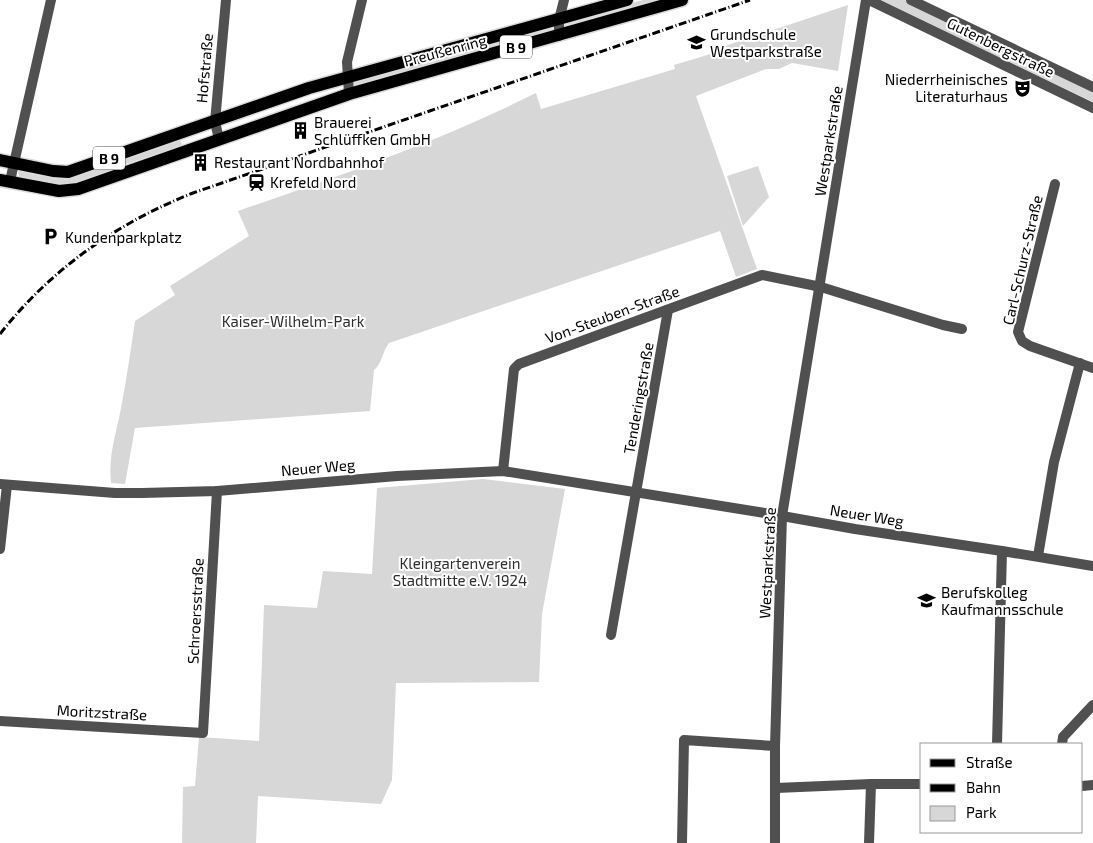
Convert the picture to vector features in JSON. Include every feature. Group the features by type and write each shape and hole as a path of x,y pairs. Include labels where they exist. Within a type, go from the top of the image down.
{"main road":[{"name":"Preußenring","path":"215,122 347,76 627,0"},
{"name":"Preußenring","path":"219,139 349,94 682,0"},
{"name":"B 9","path":"0,160 53,171 68,172 215,122"},
{"name":"B 9","path":"5,181 49,190 68,190 219,139"}],"street":[{"path":"5,181 14,162 51,0"},
{"name":"Hofstraße","path":"219,139 215,122 226,0"},
{"path":"349,94 347,62 362,0"},
{"path":"559,36 559,20 564,0"},
{"name":"Gutenbergstraße","path":"868,0 1093,108"},
{"name":"Westparkstraße","path":"776,843 775,746 782,516 868,0"},
{"name":"Gutenbergstraße","path":"911,0 1093,87"},
{"name":"Carl-Schurz-Straße","path":"1055,184 1018,332 1022,341 1030,346 1093,368"},
{"name":"Von-Steuben-Straße","path":"503,471 514,369 519,364 762,276 820,287"},
{"path":"820,287 943,325 962,329"},
{"name":"Tenderingstraße","path":"636,492 668,310"},
{"path":"1038,556 1054,462 1080,364"},
{"name":"Neuer Weg","path":"4,484 114,493 217,491 397,476 503,471 1093,566"},
{"path":"0,549 4,484"},
{"name":"Schroersstraße","path":"203,733 217,491"},
{"path":"611,636 636,492"},
{"path":"997,743 1002,551"},
{"path":"1062,743 1063,737 1093,705"},
{"name":"Moritzstraße","path":"0,721 203,733"},
{"path":"682,843 684,740 775,746"},
{"path":"869,843 871,784"},
{"path":"776,788 920,784"}],"green space":[{"path":"643,0 668,0 568,27 569,21"},
{"path":"881,0 905,0 1093,91 1093,102"},
{"name":"Kaiser-Wilhelm-Park","path":"848,5 838,71 792,63 779,69 766,69 696,96 757,269 736,277 720,231 389,343 379,365 374,370 370,411 135,428 125,484 111,483 112,452 124,393 135,321 175,295 170,286 249,236 238,211 426,142 536,93 541,109 675,69 674,65 717,52 716,49"},
{"path":"550,27 551,30 549,32 352,85 352,82"},
{"path":"178,138 182,144 180,147 126,164 89,179 64,185 20,178 18,172 26,170 65,179"},
{"path":"758,166 769,197 743,226 727,176"},
{"name":"Kleingartenverein Stadtmitte e.V. 1924","path":"483,479 565,489 542,614 539,682 396,683 392,780 381,804 258,796 256,843 182,843 183,787 195,786 199,737 259,741 264,605 317,608 323,571 372,574 377,488"}],"railway":[{"path":"0,334 41,289 87,250 165,205 193,193 750,0"}],"place":[{"name":"Grundschule Westparkstraße","path":"696,43"},
{"name":"Niederrheinisches Literaturhaus","path":"1022,88"},
{"name":"Brauerei Schlüffken GmbH","path":"300,131"},
{"name":"Restaurant Nordbahnhof","path":"200,162"},
{"name":"Krefeld Nord","path":"256,182"},
{"name":"Kundenparkplatz","path":"51,237"},
{"name":"Berufskolleg Kaufmannsschule","path":"927,601"}]}
